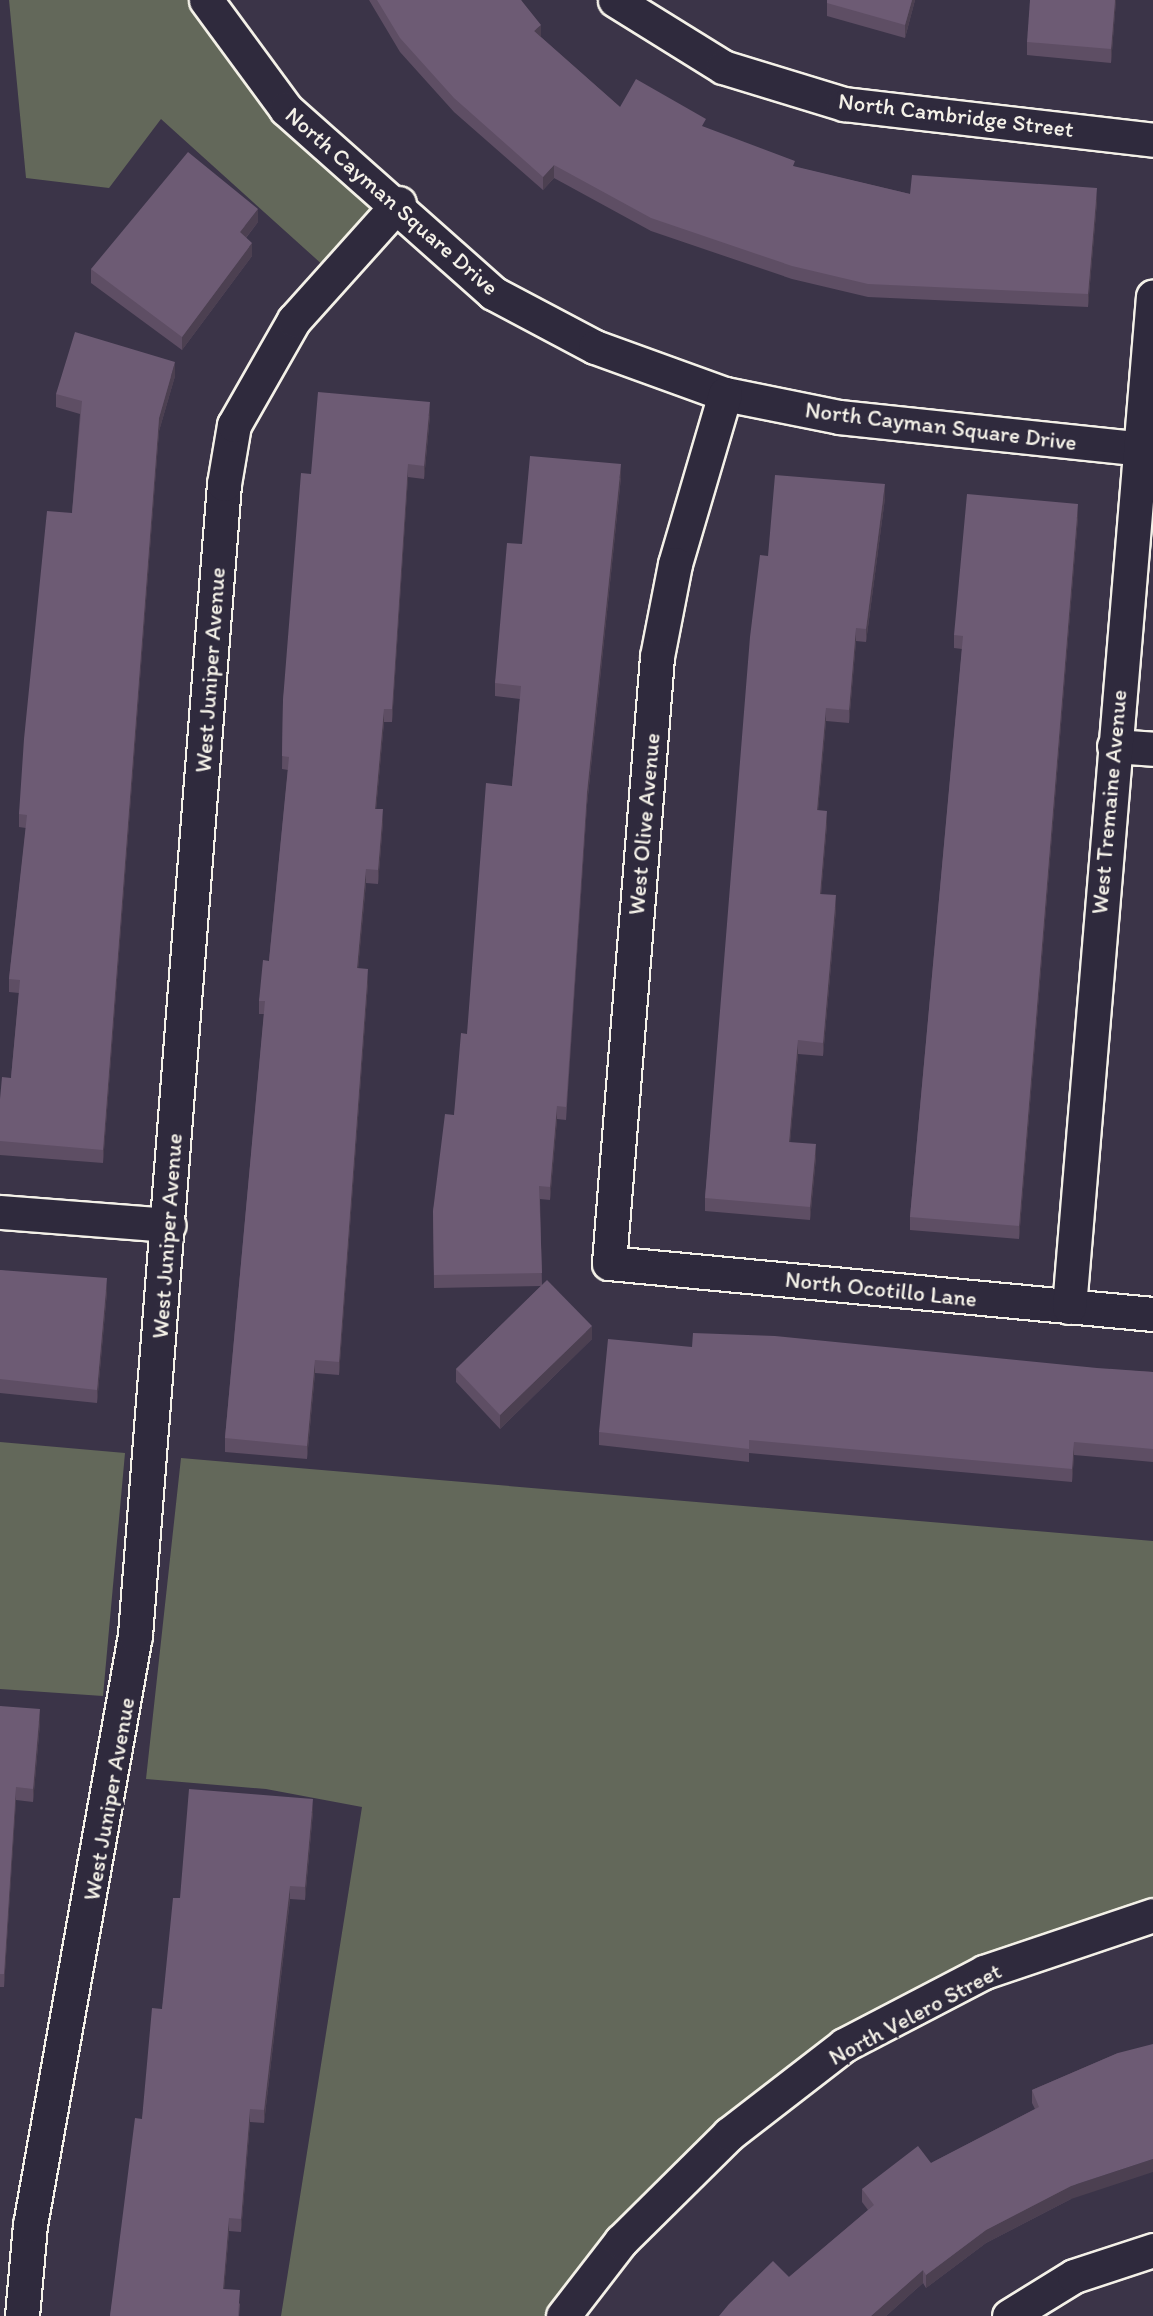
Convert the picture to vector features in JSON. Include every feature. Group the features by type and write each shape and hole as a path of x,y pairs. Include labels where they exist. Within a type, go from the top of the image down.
{"street":[{"name":"North Cayman Square Drive","path":"206,0 286,109 399,204 493,293 595,347 725,394 839,417 1146,449"},
{"name":"North Cambridge Street","path":"615,0 723,67 844,104 1153,140"},
{"name":"West Juniper Avenue","path":"22,2316 30,2225 130,1684 224,484 234,425 294,320 399,204"},
{"name":"West Tremaine Avenue","path":"1069,1307 1114,746 1146,449 1153,296"},
{"name":"West Olive Avenue","path":"609,1263 657,657 675,564 725,394"},
{"path":"1114,746 1153,749"},
{"path":"0,1212 168,1225"},
{"name":"North Ocotillo Lane","path":"609,1263 1153,1314"},
{"name":"North Velero Street","path":"564,2316 621,2241 729,2134 844,2045 984,1972 1153,1916"},
{"path":"1009,2316 1074,2276 1153,2250"}],"green space":[{"path":"9,0 211,0 286,109 399,203 335,276 161,119 109,188 26,178"},
{"path":"0,1442 125,1453 103,1696 0,1689"},
{"path":"181,1458 1153,1541 1153,1915 844,2045 563,2316 281,2316 362,1807 266,1789 146,1779"}],"building":[{"path":"377,0 521,0 541,25 534,31 620,107 636,79 706,119 702,126 795,161 793,166 910,194 912,175 1097,188 1088,294 868,284 792,266 651,218 554,165 543,177 454,98 400,38"},
{"path":"827,0 912,0 905,25 827,3"},
{"path":"1030,0 1115,0 1111,49 1027,42"},
{"path":"188,152 258,209 240,232 252,243 182,337 91,269"},
{"path":"75,332 175,362 159,418 103,1150 0,1141 2,1077 11,1078 20,980 9,979 27,815 19,814 47,511 72,513 82,401 56,394"},
{"path":"318,392 430,402 424,466 408,464 392,709 384,709 375,809 383,809 378,870 366,869 357,968 368,969 339,1362 315,1360 307,1446 225,1438 265,1001 259,1001 263,960 269,961 289,757 282,756 283,700 301,473 311,474"},
{"path":"530,456 621,464 587,792 566,1107 557,1106 550,1187 539,1186 542,1273 434,1275 433,1211 445,1114 454,1115 461,1033 467,1034 486,783 512,786 521,686 495,683 507,543 522,544"},
{"path":"775,475 885,484 866,629 856,628 849,710 826,708 817,810 827,811 820,894 836,895 823,1043 798,1040 789,1142 816,1144 810,1207 705,1198 750,637 760,555 768,556"},
{"path":"967,494 1078,504 1019,1226 910,1217 963,636 954,635"},
{"path":"0,1270 107,1278 97,1390 0,1379"},
{"path":"547,1280 592,1326 500,1415 456,1369"},
{"path":"693,1333 775,1336 1153,1372 1153,1449 1074,1442 1072,1469 749,1440 749,1449 599,1432 608,1339 692,1347"},
{"path":"0,1706 40,1709 33,1789 16,1787 4,1974 0,1974"},
{"path":"189,1789 313,1799 305,1887 290,1886 264,2110 250,2109 241,2219 229,2218 223,2289 240,2290 238,2316 110,2316 135,2118 142,2119 152,2008 162,2009 173,1898 180,1898"},
{"path":"1153,2044 1153,2159 1071,2186 986,2230 926,2275 923,2270 871,2316 719,2316 773,2261 789,2277 874,2205 862,2189 918,2146 931,2163 1039,2107 1032,2090 1118,2053"}]}
